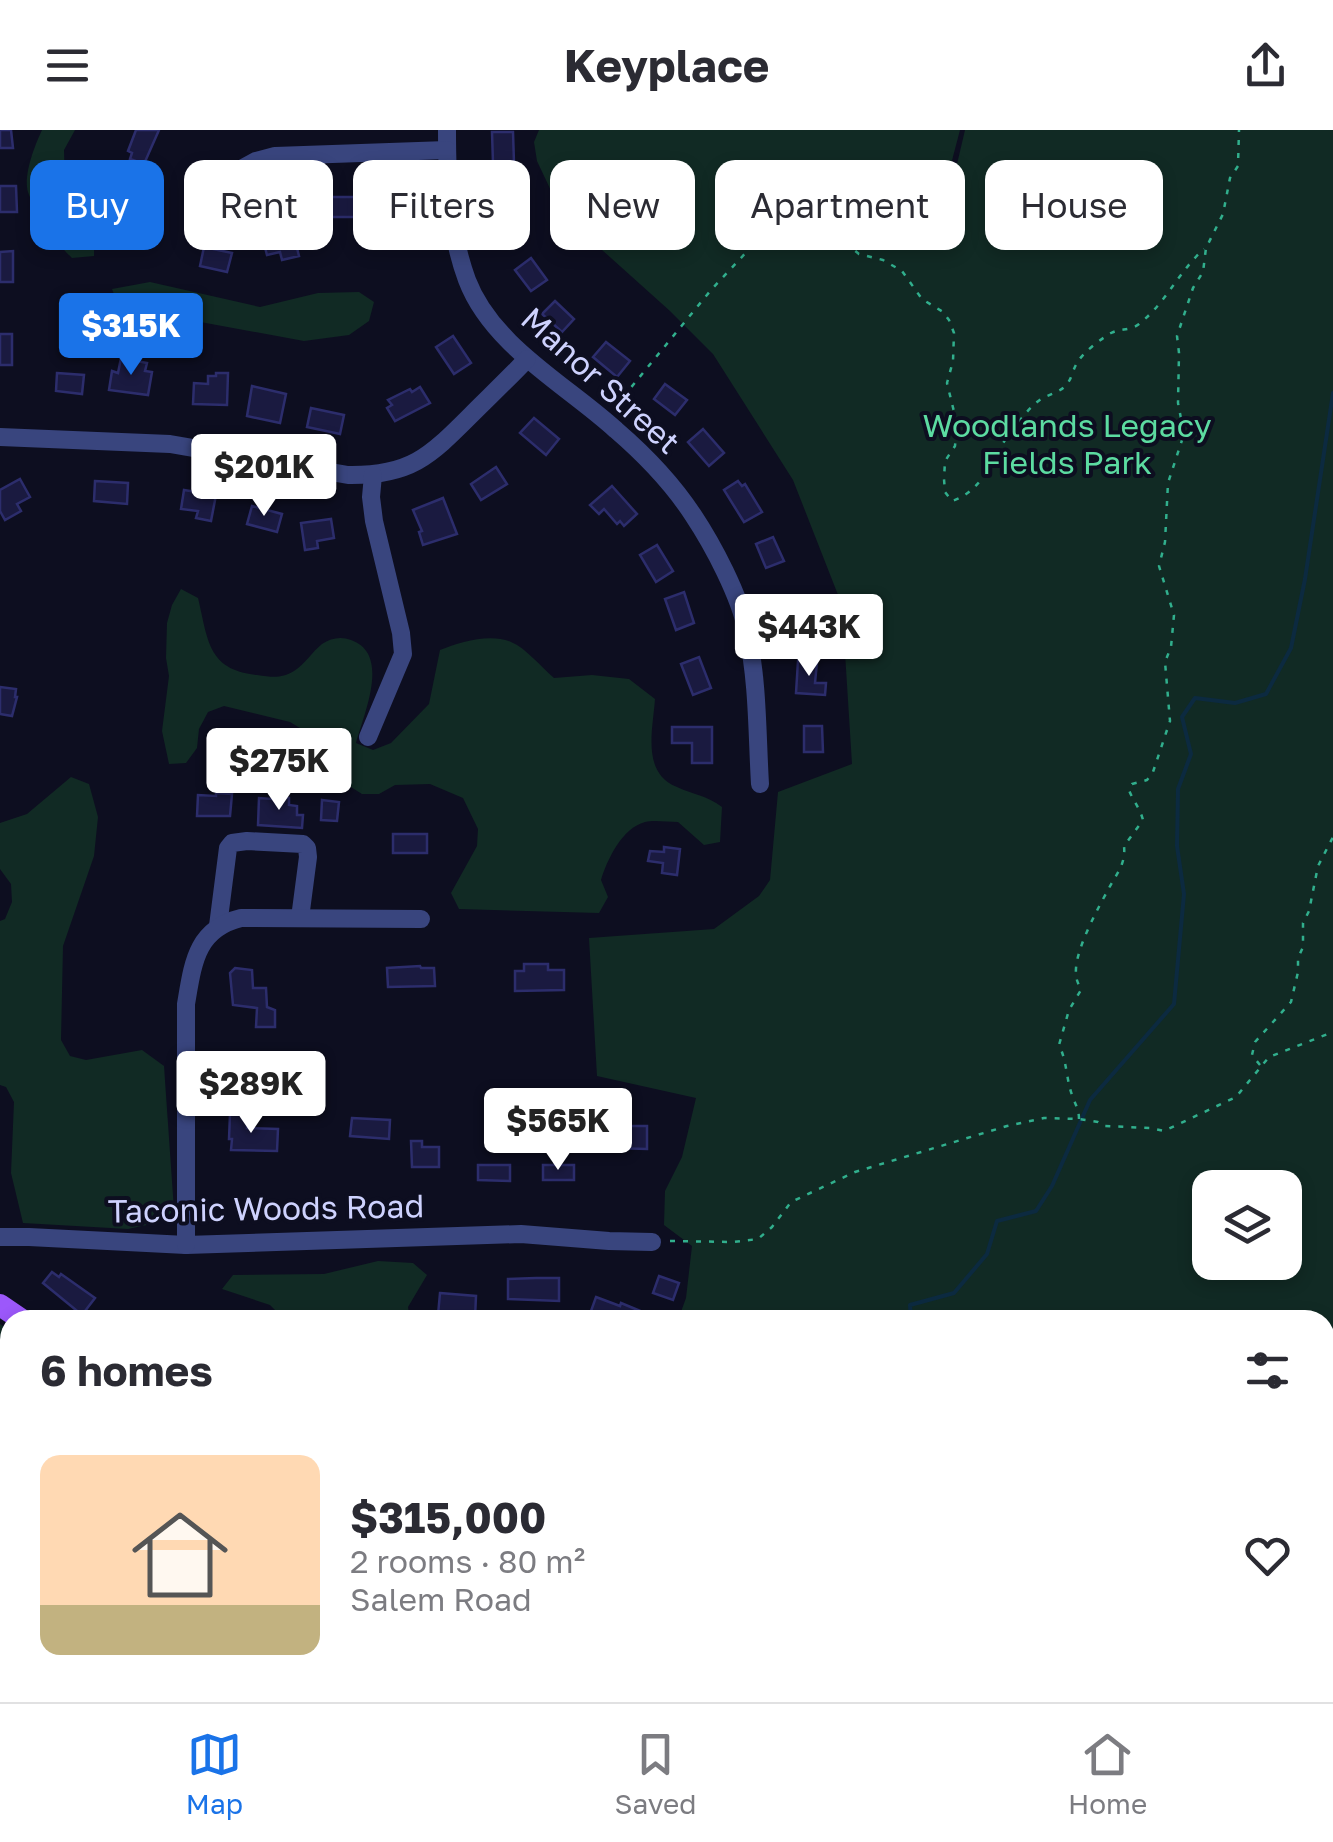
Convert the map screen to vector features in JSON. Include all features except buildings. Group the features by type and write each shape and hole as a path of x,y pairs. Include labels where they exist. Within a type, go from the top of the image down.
{"street":[{"path":"262,160 447,140"},
{"name":"Manor Street","path":"447,140 453,230 468,283 484,311 528,359 604,420 662,475 694,516 734,592 747,630 760,784"},
{"path":"0,437 170,444 348,475 373,475 404,467 435,451 528,359"},
{"path":"368,737 403,654 374,521 373,475"},
{"path":"218,926 228,848 232,843 247,840 303,844 307,848 300,918"},
{"path":"186,1245 186,1004 192,969 212,930 241,918 420,919"},
{"name":"Taconic Woods Road","path":"0,1237 186,1245 521,1234 652,1242"}],"path":[{"path":"1079,1119 1059,1045 1069,1010 1080,990 1075,974 1087,928 1120,872 1124,846 1143,820 1129,790 1132,784 1148,780 1153,772 1170,721 1165,662 1171,647 1174,615 1159,566 1165,542 1168,483 1184,434 1178,403 1177,336 1193,288 1203,272 1206,248 1222,214 1230,178 1238,166 1239,130"},
{"path":"853,250 902,271 922,299 949,320 954,333 947,383 956,424 955,446 945,461 944,479 945,492 952,500 966,496 976,486 1007,436 1039,400 1068,384 1079,358 1114,331 1130,330 1141,323 1193,258 1206,248"},
{"path":"604,420 749,250"},
{"path":"1260,1066 1252,1055 1255,1042 1291,1002 1318,866 1333,837"},
{"path":"652,1242 758,1239 791,1202 855,1172 1007,1126 1044,1118 1079,1119 1106,1126 1164,1131 1236,1096 1269,1057 1333,1032"}],"green space":[{"path":"42,130 75,130 64,150 64,160 31,160"},
{"name":"Woodlands Legacy Fields Park","path":"539,130 960,130 952,160 715,160 715,250 965,250 965,160 958,160 965,130 1333,130 1333,1310 682,1310 692,1246 664,1225 665,1191 682,1157 696,1098 597,1076 589,938 714,929 759,896 770,880 778,792 852,764 842,605 793,480 713,354 602,250 695,250 695,160 550,160 550,189 537,161 534,142"},
{"path":"30,162 30,197 27,185"},
{"path":"65,250 94,250 94,256 72,258"},
{"path":"150,282 260,307 318,293 359,292 374,302 369,321 349,335 304,341 119,307 112,289"},
{"path":"181,589 198,598 212,650 228,667 241,672 285,675 322,644 336,638 363,647 370,658 372,686 356,743 373,750 391,743 429,704 440,650 457,644 503,639 528,653 554,678 592,675 629,679 655,699 652,749 658,772 677,787 722,807 720,842 704,845 678,822 649,821 637,825 607,863 601,880 608,897 599,913 459,909 451,893 477,846 478,829 463,798 430,784 395,785 379,794 362,794 346,784 305,731 290,722 224,706 208,712 199,729 197,748 186,763 169,764 162,731 169,676 167,623"},
{"path":"71,777 89,784 98,817 94,856 63,946 61,1040 70,1056 86,1060 142,1050 164,1066 174,1210 161,1222 128,1229 23,1223 11,1173 14,1102 6,1087 0,1085 0,921 5,919 12,902 11,884 0,869 0,823 27,814"},
{"path":"378,1261 413,1263 427,1275 408,1310 275,1310 222,1289 233,1275 324,1274"}],"waterway":[{"path":"910,1310 910,1305 954,1293 987,1254 997,1221 1036,1211 1052,1186 1090,1100 1174,1004 1184,894 1177,846 1178,789 1191,754 1182,717 1195,698 1235,703 1266,694 1291,648 1333,393"}]}
